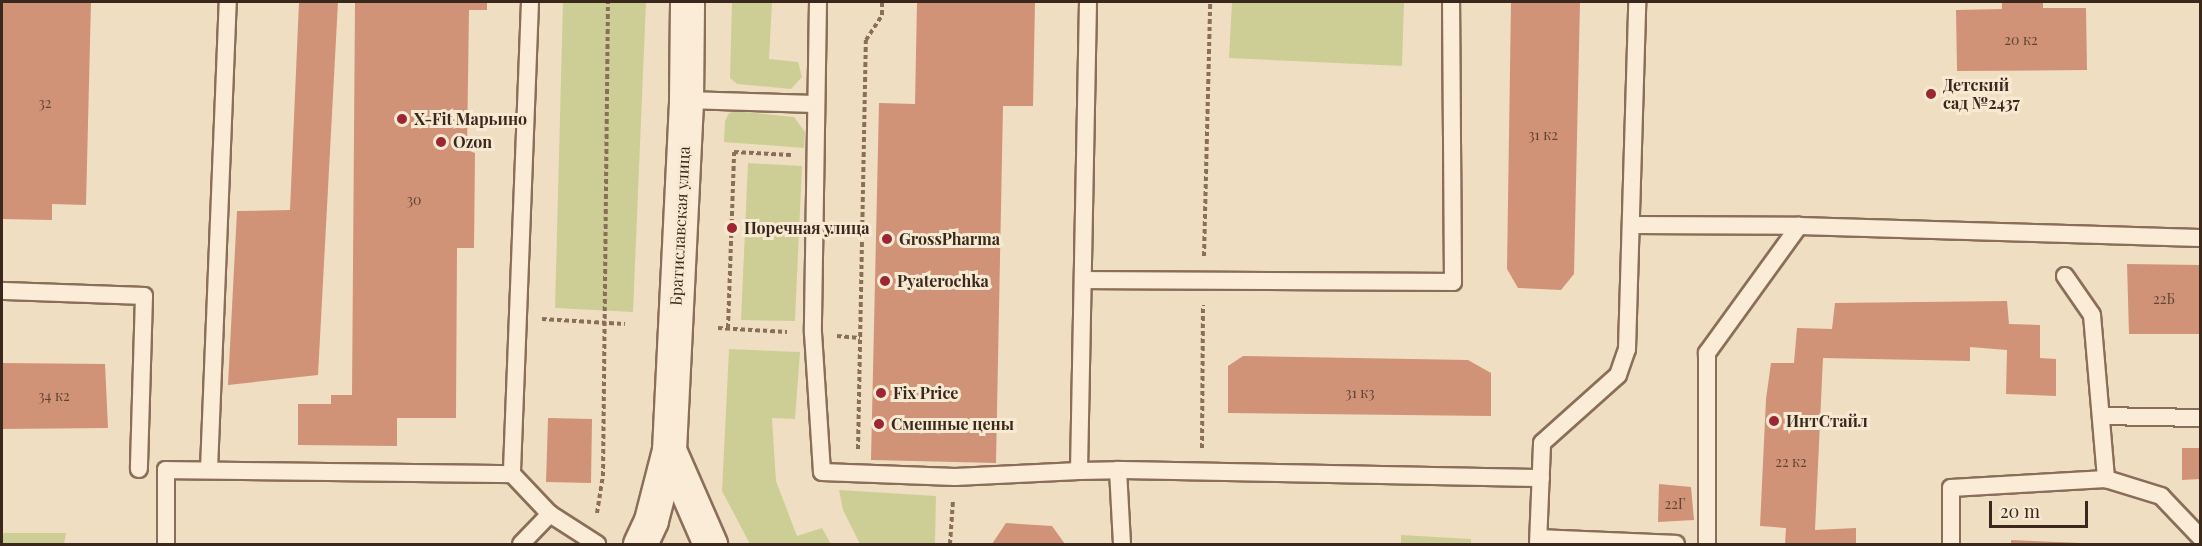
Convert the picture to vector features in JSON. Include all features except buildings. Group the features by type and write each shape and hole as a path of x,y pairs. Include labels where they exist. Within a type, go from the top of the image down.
{"main road":[{"name":"Братиславская улица","path":"640,544 651,520 669,450 686,100 687,2"},
{"name":"Братиславская улица","path":"669,450 710,544"}],"lane":[{"path":"210,469 228,2"},
{"path":"512,474 530,2"},
{"path":"818,2 813,333 822,472 955,477 1118,470 1541,478"},
{"path":"1079,471 1088,2"},
{"path":"1083,280 1454,282 1451,2"},
{"path":"1637,2 1627,349 1618,375 1542,443 1538,541 1676,544"},
{"path":"686,100 815,104"},
{"path":"1632,225 1799,226 2200,238"},
{"path":"1707,544 1707,353 1799,226"},
{"path":"2065,276 2092,315 2103,416 2106,479"},
{"path":"2,291 144,296 140,469"},
{"path":"2103,416 2200,418"},
{"path":"166,544 166,470 210,469 512,474 550,514 594,543"},
{"path":"1118,470 1122,544"},
{"path":"1951,544 1951,488 2106,479 2161,496 2200,537"},
{"path":"521,544 550,514"}],"path":[{"path":"594,543 603,476 608,2"},
{"path":"857,473 866,40 882,15 882,2"},
{"path":"1202,472 1203,280 1210,2"},
{"path":"728,328 734,152 814,157"},
{"path":"519,318 625,324"},
{"path":"950,544 955,477"}],"green space":[{"path":"563,2 646,2 633,312 555,308"},
{"path":"732,2 772,2 769,59 798,62 802,77 791,89 737,84 730,78"},
{"path":"1232,2 1404,2 1402,66 1229,58"},
{"path":"736,111 794,117 805,132 804,148 724,142 725,121 729,113"},
{"path":"748,163 802,166 795,321 741,320"},
{"path":"729,349 800,352 795,419 772,418 776,481 797,536 822,528 831,544 750,544 722,491"},
{"path":"839,490 936,496 935,544 860,544 843,510"},
{"path":"2,533 66,533 64,544 2,544"},
{"path":"1401,535 1471,539 1471,544 1401,544"}],"place":[{"name":"Детский сад №2437","path":"1931,94"},
{"name":"X-Fit Марьино","path":"402,119"},
{"name":"Ozon","path":"441,142"},
{"name":"Поречная улица","path":"732,228"},
{"name":"GrossPharma","path":"887,239"},
{"name":"Pyaterochka","path":"885,281"},
{"name":"Fix Price","path":"881,393"},
{"name":"ИнтСтайл","path":"1774,421"},
{"name":"Смешные цены","path":"879,424"}]}
